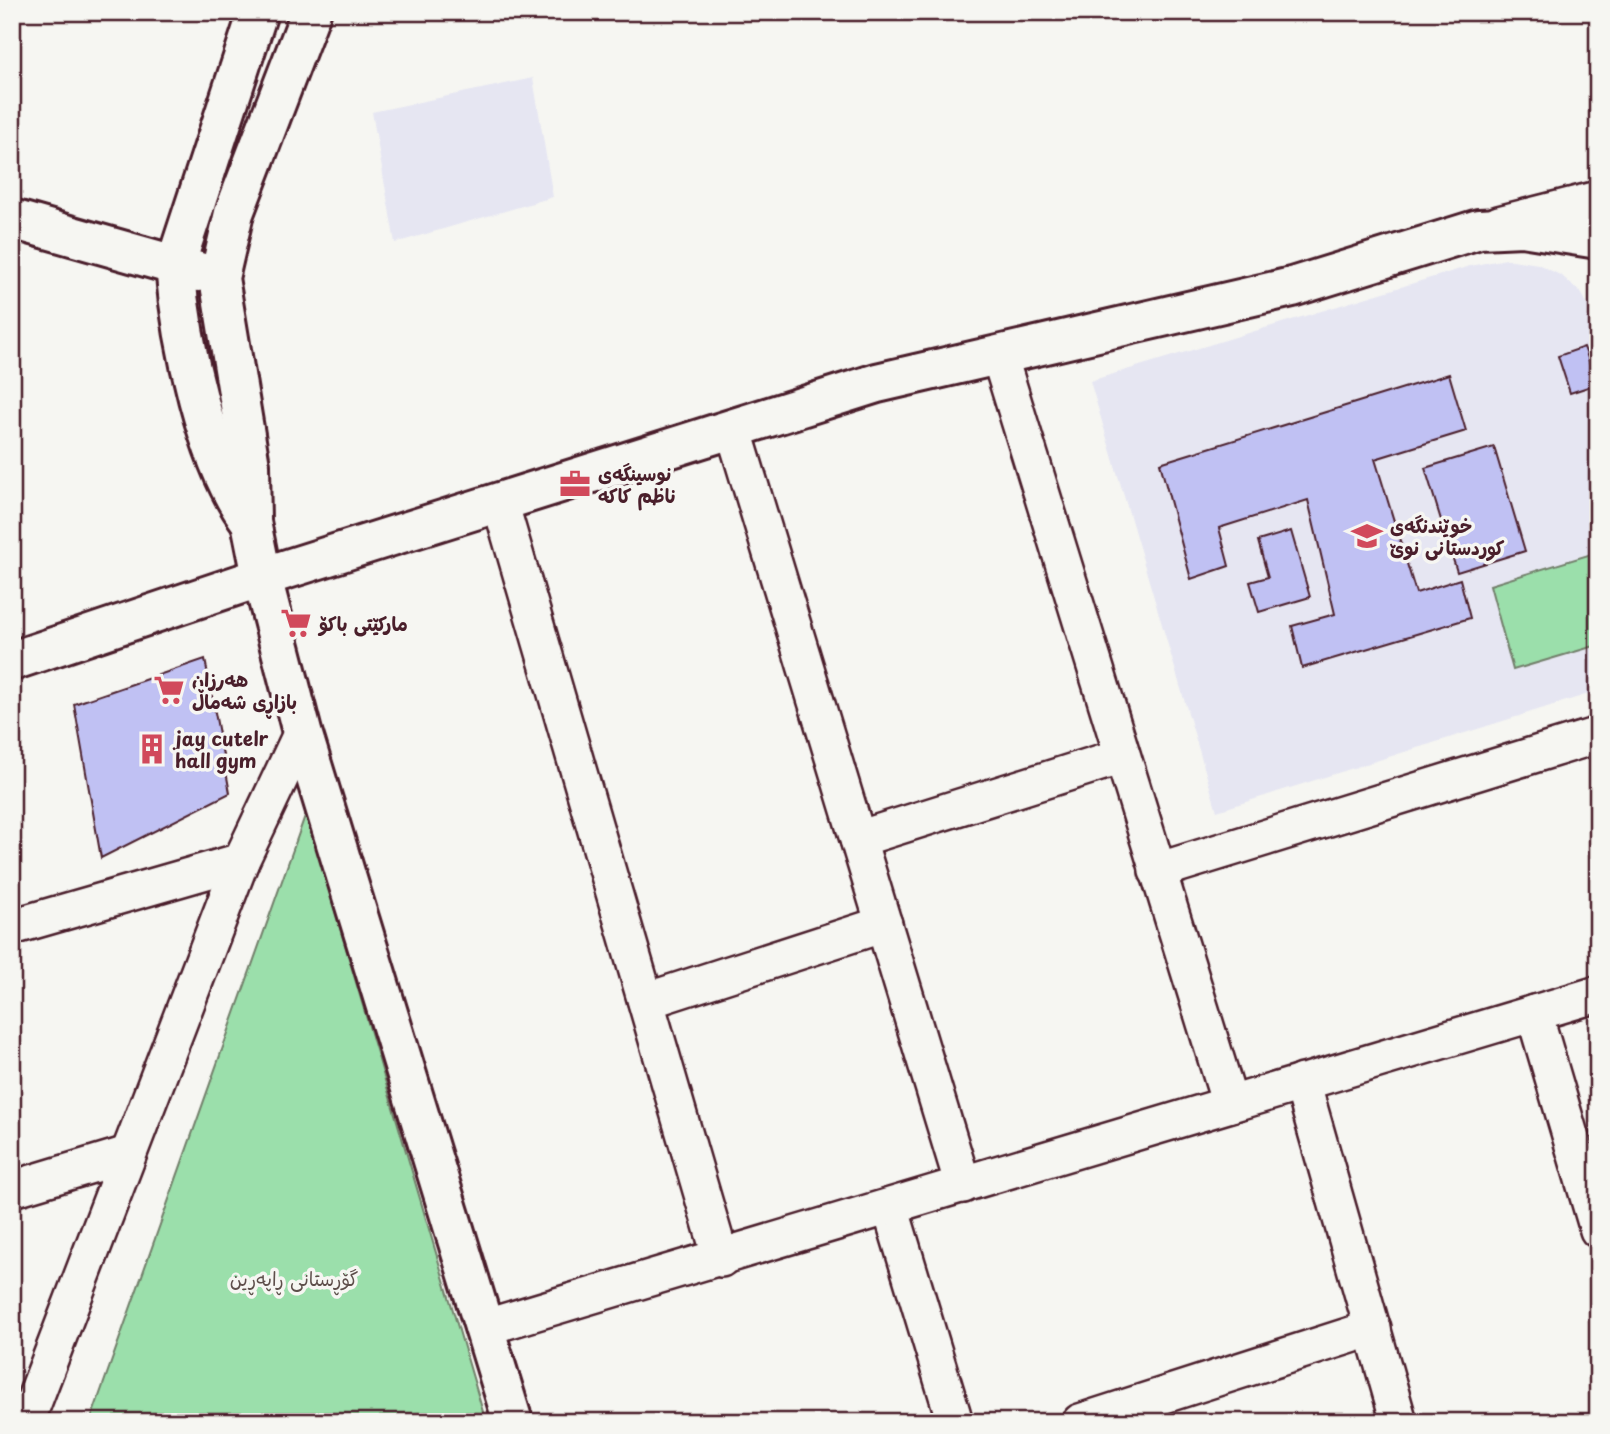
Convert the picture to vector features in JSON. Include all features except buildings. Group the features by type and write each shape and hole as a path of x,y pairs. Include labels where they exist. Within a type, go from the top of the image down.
{"street":[{"path":"251,522 236,502 216,455 191,366 178,301 175,266 258,12"},
{"path":"312,13 234,213 219,278 250,465 251,522 262,577 302,732 513,1422"},
{"path":"12,661 262,577 877,383 1292,287 1479,229 1598,199"},
{"path":"12,219 219,278"},
{"path":"1479,229 1522,227 1598,239"},
{"path":"999,355 1230,1104"},
{"path":"733,428 963,1185"},
{"path":"500,502 721,1259"},
{"path":"26,1422 241,861 302,732"},
{"path":"1157,870 1598,735"},
{"path":"858,839 1122,756"},
{"path":"12,927 241,861"},
{"path":"646,1001 884,924"},
{"path":"483,1328 721,1259 1598,994"},
{"path":"1534,1013 1598,1230"},
{"path":"1302,1082 1399,1422"},
{"path":"12,1189 128,1154"},
{"path":"890,1207 955,1422"},
{"path":"1080,1422 1373,1328"}],"shaded area":[{"path":"533,78 553,197 395,243 372,112"},
{"name":"خوێندنگەی کوردستانی نوێ","path":"1506,259 1538,264 1562,276 1582,294 1598,325 1598,691 1217,811 1090,381 1470,266"}],"green space":[{"path":"1598,552 1598,645 1513,670 1490,585"},
{"name":"گۆڕستانی ڕاپەڕین","path":"306,813 486,1422 90,1422"}],"place":[{"name":"نوسینگەی ناظم کاکە","path":"575,484"},
{"name":"خوێندنگەی کوردستانی نوێ","path":"1367,536"},
{"name":"مارکێتی باکۆ","path":"296,623"},
{"name":"هەرزان بازاڕی شەماڵ","path":"169,690"},
{"name":"jay cutelr hall gym","path":"152,749"}]}
